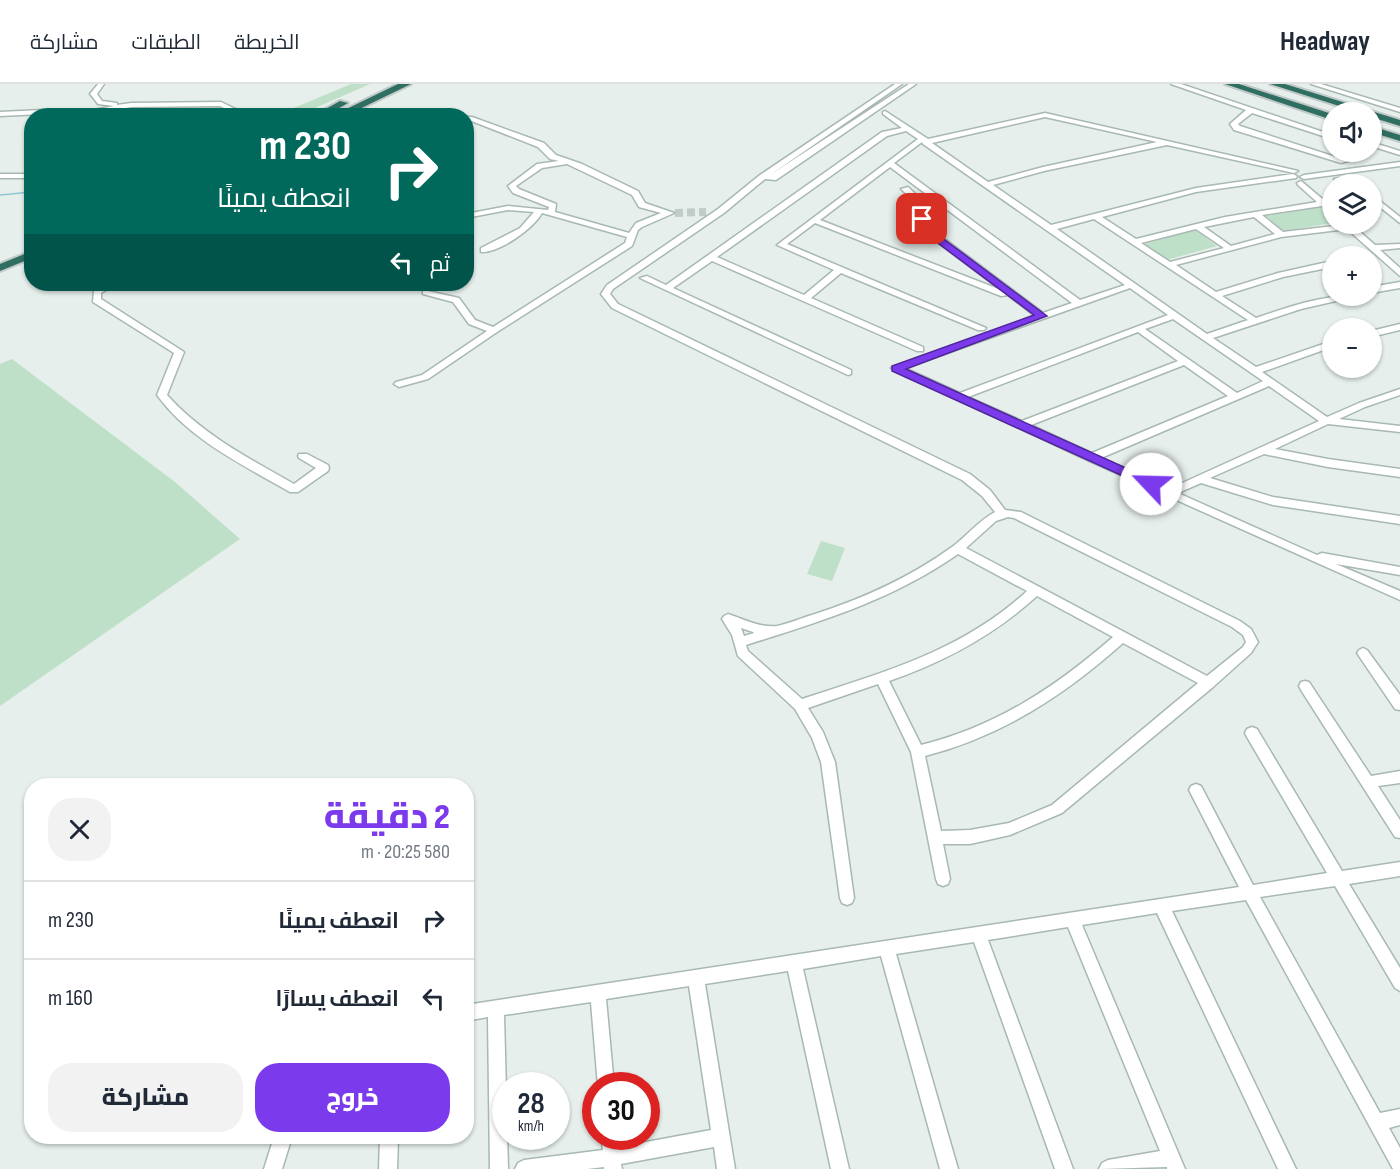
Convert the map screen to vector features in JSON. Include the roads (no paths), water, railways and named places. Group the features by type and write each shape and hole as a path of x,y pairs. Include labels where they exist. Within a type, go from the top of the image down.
{"highway":[{"path":"344,108 386,84"},
{"path":"346,108 406,84"},
{"path":"1230,84 1322,114"},
{"path":"1275,84 1334,102"},
{"path":"1382,117 1400,123"},
{"path":"1382,132 1400,138"},
{"path":"0,257 24,246"},
{"path":"0,268 24,258"}],"street":[{"path":"101,84 93,94 100,103 221,104 230,108"},
{"path":"808,150 900,84"},
{"path":"913,84 882,111 763,177 721,212 610,287 605,294 609,302 966,477 986,494 1001,513 1017,515 1241,627 1251,637 1251,646 1079,794 1057,809 1010,829 970,837 936,838"},
{"path":"1174,84 1322,135"},
{"path":"1188,84 1322,129"},
{"path":"1314,84 1400,109"},
{"path":"1327,84 1400,109"},
{"path":"115,108 131,105"},
{"path":"869,105 882,111 988,184 1326,421 1400,429"},
{"path":"1251,110 1234,124 1237,128 1322,154"},
{"path":"0,114 24,113"},
{"path":"981,328 781,245 889,164 924,141 1045,115 1298,174 1343,162"},
{"path":"399,384 425,377 629,244 631,236 639,225 671,213 642,205 635,193 574,164 553,157 541,145 474,120"},
{"path":"668,288 885,134 906,129"},
{"path":"988,184 1043,169 1168,142"},
{"path":"1382,154 1400,153"},
{"path":"1390,158 1390,154 1400,153"},
{"path":"1382,156 1400,163"},
{"path":"1051,228 1196,190 1298,174 1400,163"},
{"path":"551,213 553,206 516,191 512,186 540,166 574,164"},
{"path":"889,164 1078,303"},
{"path":"0,176 24,176"},
{"path":"1322,181 1301,183 1322,201"},
{"path":"905,189 926,208 926,216 921,220 922,226 1041,316"},
{"path":"1134,242 1255,214 1322,203"},
{"path":"1382,205 1400,221"},
{"path":"474,214 508,208 539,211 631,236"},
{"path":"484,250 511,238 534,221 539,211"},
{"path":"706,212 721,212"},
{"path":"1255,214 1281,235"},
{"path":"1095,216 1255,321"},
{"path":"814,220 1004,294"},
{"path":"1198,226 1228,248"},
{"path":"1168,265 1281,235 1322,229"},
{"path":"1358,234 1371,246"},
{"path":"1382,247 1400,246"},
{"path":"1383,256 1400,273"},
{"path":"713,258 920,349"},
{"path":"1215,295 1281,275 1322,266"},
{"path":"805,298 840,270"},
{"path":"644,278 848,372"},
{"path":"1132,285 896,368 1091,458 1171,492 1296,552 1400,596"},
{"path":"1382,288 1400,285"},
{"path":"99,291 96,300 179,352 162,395 182,417 208,439 294,489 324,468 303,456"},
{"path":"426,292 456,300 462,305 470,321 494,330"},
{"path":"1206,337 1322,303"},
{"path":"957,396 1175,315"},
{"path":"1382,331 1400,327"},
{"path":"1139,328 1235,396"},
{"path":"1255,371 1322,348"},
{"path":"1022,425 1186,361"},
{"path":"1091,458 1270,382"},
{"path":"1171,492 1362,405 1400,392"},
{"path":"1263,450 1328,463 1400,473"},
{"path":"1202,479 1222,488 1294,503 1400,520"},
{"path":"739,642 834,614 893,589 958,549 1001,513"},
{"path":"958,549 1209,682"},
{"path":"1296,552 1400,571"},
{"path":"800,705 935,659 957,648 1012,612 1035,591"},
{"path":"784,630 757,629 728,619 738,634 742,653 800,705 818,736 828,762 847,898"},
{"path":"918,752 972,738 1009,720 1090,663 1122,636"},
{"path":"1363,653 1400,705"},
{"path":"881,678 918,752 943,879"},
{"path":"1305,686 1400,832"},
{"path":"1252,733 1400,983"},
{"path":"1368,782 1400,777"},
{"path":"1196,790 1400,1165"},
{"path":"474,1012 1162,908 1400,869"},
{"path":"1162,908 1287,1169"},
{"path":"1072,920 1173,1163 1108,1169"},
{"path":"979,935 1065,1169"},
{"path":"887,949 950,1169"},
{"path":"794,964 840,1169"},
{"path":"696,979 726,1169"},
{"path":"598,994 605,1072"},
{"path":"496,1009 499,1169"},
{"path":"1377,1122 1400,1117"},
{"path":"524,1169 612,1163 721,1137"},
{"path":"273,1169 281,1144"},
{"path":"388,1169 389,1144"}],"waterway":[{"path":"0,195 24,193"}],"tunnel":[{"path":"675,213 706,212"}]}
